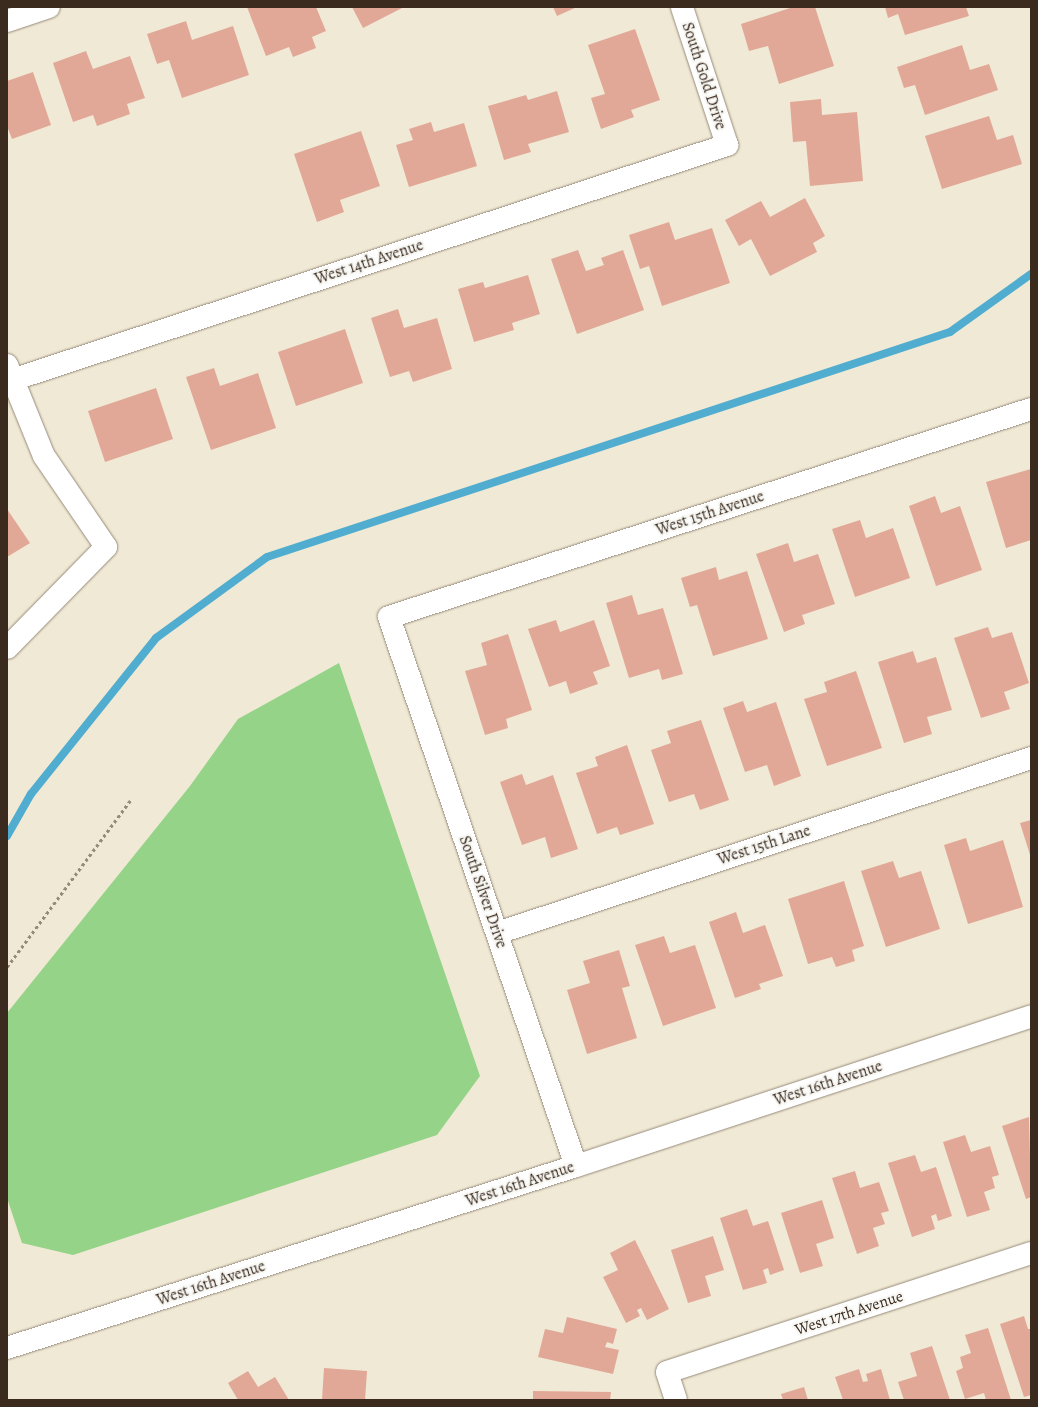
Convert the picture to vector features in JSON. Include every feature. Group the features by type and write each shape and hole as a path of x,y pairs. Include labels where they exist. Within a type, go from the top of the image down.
{"street":[{"path":"7,21 49,7"},
{"name":"South Gold Drive","path":"682,7 727,145"},
{"name":"West 14th Avenue","path":"9,372 727,145"},
{"path":"7,648 106,547 44,456 9,372"},
{"name":"West 15th Avenue","path":"389,617 1031,409"},
{"name":"South Silver Drive","path":"389,617 576,1166"},
{"name":"West 15th Lane","path":"497,933 1031,758"},
{"name":"West 16th Avenue","path":"7,1348 576,1166 1031,1016"},
{"name":"West 17th Avenue","path":"676,1400 667,1372 1031,1253"}],"path":[{"path":"7,967 130,801"}],"green space":[{"path":"339,663 480,1076 437,1135 73,1255 22,1243 7,1198 7,1013 190,786 238,719"}],"building":[{"path":"247,7 316,7 326,31 312,37 316,48 293,57 289,47 266,56"},
{"path":"352,7 404,7 363,28"},
{"path":"553,7 577,7 557,16"},
{"path":"793,7 815,7 834,66 779,84 768,46 749,51 741,24"},
{"path":"885,7 966,7 969,16 905,35 898,14 888,18"},
{"path":"186,21 192,40 233,26 249,75 182,98 169,60 157,64 147,34"},
{"path":"635,29 660,100 631,110 634,117 601,129 591,98 605,94 588,45"},
{"path":"962,45 970,70 989,64 998,90 925,115 915,85 904,88 897,67"},
{"path":"86,51 93,69 130,56 145,98 127,104 130,114 97,126 93,115 73,122 53,63"},
{"path":"33,72 51,125 12,139 7,126 7,81"},
{"path":"557,91 569,132 528,144 531,152 504,160 488,106 526,95 528,100"},
{"path":"821,99 822,115 857,112 863,181 810,186 806,141 793,142 790,102"},
{"path":"989,116 997,140 1013,135 1022,164 942,189 925,136"},
{"path":"431,122 434,132 464,123 477,166 409,187 396,145 413,140 409,129"},
{"path":"361,131 380,186 340,200 344,212 317,222 294,154"},
{"path":"805,198 825,236 813,243 817,252 770,276 751,239 739,246 725,220 761,201 770,217"},
{"path":"669,222 675,240 712,228 730,283 662,306 649,266 640,269 629,235"},
{"path":"578,250 586,271 604,265 601,258 623,250 644,310 577,334 551,259"},
{"path":"528,275 540,314 512,323 514,330 474,342 458,289 483,282 485,288"},
{"path":"398,309 404,328 437,318 452,369 413,382 409,371 390,377 371,318"},
{"path":"345,329 363,383 296,406 278,352"},
{"path":"214,368 220,386 258,373 276,428 211,450 186,377"},
{"path":"156,388 173,439 105,462 88,411"},
{"path":"1031,469 1031,540 1006,548 986,482"},
{"path":"935,496 941,513 960,506 982,570 936,586 909,506"},
{"path":"7,509 30,543 7,557"},
{"path":"860,520 866,538 893,528 910,578 855,597 832,529"},
{"path":"788,543 794,562 818,554 835,604 802,615 805,624 784,632 756,554"},
{"path":"716,567 719,580 747,571 768,639 713,656 697,605 690,607 681,578"},
{"path":"632,595 638,615 663,608 683,674 662,680 659,669 629,678 606,603"},
{"path":"556,620 560,632 594,620 610,666 593,672 598,684 570,694 566,681 549,687 528,629"},
{"path":"988,627 992,638 1012,632 1029,683 1004,692 1010,709 981,718 954,638"},
{"path":"508,634 532,710 506,719 508,728 485,735 465,671 487,665 481,643"},
{"path":"913,651 917,663 936,657 952,710 927,717 932,734 904,743 878,662"},
{"path":"856,671 882,748 827,766 804,699 827,692 824,682"},
{"path":"743,701 747,712 776,702 801,776 774,786 767,765 745,772 723,708"},
{"path":"701,720 729,800 700,810 694,794 669,802 651,750 671,743 667,731"},
{"path":"627,745 654,824 620,835 617,827 597,834 576,773 598,766 595,757"},
{"path":"522,774 526,785 553,775 578,849 551,858 545,837 522,845 500,782"},
{"path":"1031,820 1031,858 1020,823"},
{"path":"966,838 970,851 1003,840 1023,907 968,924 944,845"},
{"path":"893,861 899,878 921,871 940,929 886,947 861,871"},
{"path":"844,881 864,946 852,950 855,961 836,967 832,957 808,964 788,899"},
{"path":"736,912 743,933 765,925 783,976 759,984 761,989 735,998 709,922"},
{"path":"664,936 670,953 695,945 716,1008 663,1026 635,945"},
{"path":"619,950 630,986 622,988 637,1038 587,1054 567,990 590,983 583,961"},
{"path":"1029,1117 1031,1197 1026,1199 1002,1126"},
{"path":"965,1135 971,1152 990,1146 999,1175 992,1177 995,1188 984,1192 990,1210 967,1217 943,1142"},
{"path":"915,1155 921,1172 936,1167 952,1216 938,1221 936,1214 931,1216 935,1229 912,1237 888,1163"},
{"path":"855,1171 860,1188 879,1182 889,1211 881,1213 885,1224 873,1228 879,1246 857,1254 832,1178"},
{"path":"822,1200 834,1238 816,1244 823,1266 800,1273 781,1213"},
{"path":"747,1209 753,1226 768,1221 784,1270 770,1275 768,1268 763,1270 767,1283 743,1290 720,1218"},
{"path":"713,1236 724,1270 705,1276 711,1296 688,1303 671,1250"},
{"path":"635,1240 669,1309 647,1320 641,1308 637,1310 640,1316 626,1323 603,1277 618,1270 610,1253"},
{"path":"1024,1316 1028,1329 1031,1329 1031,1395 1024,1397 1000,1324"},
{"path":"567,1317 617,1329 613,1344 607,1342 605,1347 619,1350 613,1374 538,1357 545,1329 563,1333"},
{"path":"988,1328 1011,1400 986,1400 984,1393 965,1399 956,1371 963,1368 960,1357 971,1353 965,1335"},
{"path":"932,1346 950,1400 904,1400 898,1382 917,1376 910,1353"},
{"path":"324,1368 367,1371 365,1400 322,1400"},
{"path":"859,1369 863,1382 868,1381 866,1374 881,1369 890,1400 843,1400 835,1377"},
{"path":"248,1371 258,1387 275,1377 289,1400 238,1400 228,1383"},
{"path":"804,1387 808,1400 783,1400 781,1394"},
{"path":"533,1391 611,1392 610,1400 533,1400"}],"waterway":[{"path":"7,836 31,794 156,638 267,557 950,332 1031,274"}]}
